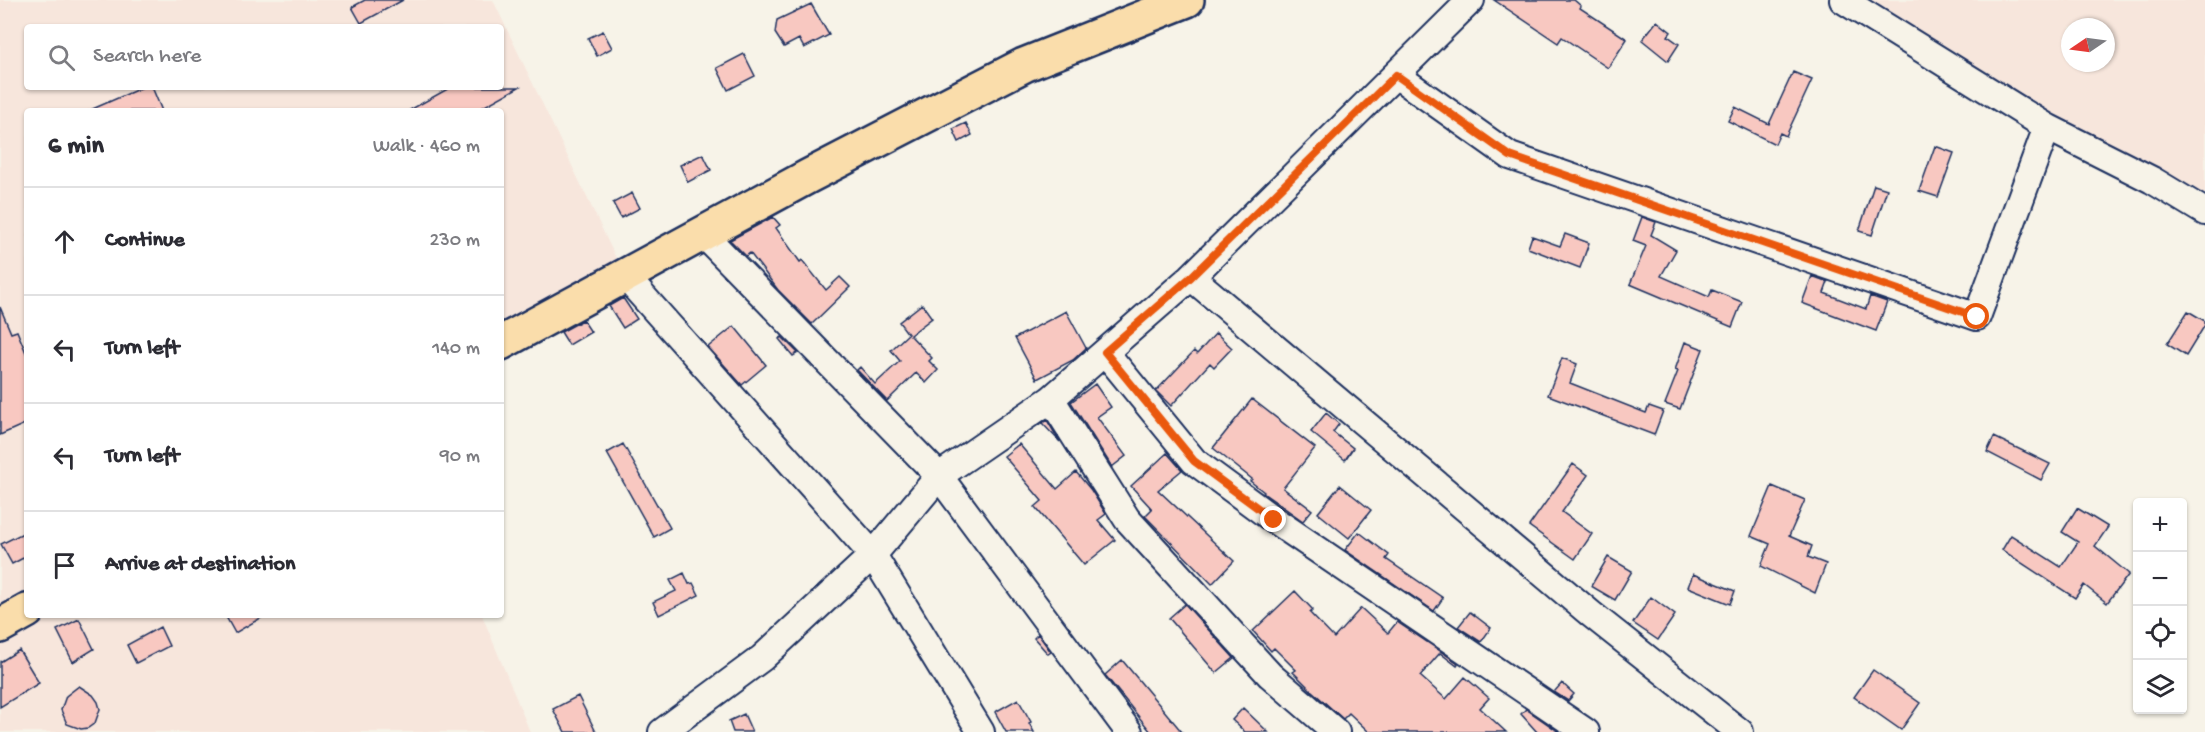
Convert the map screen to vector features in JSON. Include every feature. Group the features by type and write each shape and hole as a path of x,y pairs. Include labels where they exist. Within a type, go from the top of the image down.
{"highway":[{"path":"504,341 809,176 1024,64 1187,0"},
{"path":"0,626 24,613"}],"street":[{"path":"662,732 762,658 873,555 939,476 1051,399 1191,277 1471,0"},
{"path":"1843,0 2047,127 2152,180 2205,212"},
{"path":"1396,75 1510,156 1977,317 2047,127"},
{"path":"703,234 939,476 1130,732"},
{"path":"624,275 873,555 981,732"},
{"path":"1191,277 1591,614 1740,732"},
{"path":"1105,352 1194,461 1274,520 1586,732"},
{"path":"1051,399 1127,519 1270,675 1336,732"}],"shaded area":[{"path":"0,0 493,0 624,275 504,341 504,108 24,108 24,618 483,618 530,732 0,732"},
{"path":"1843,0 2205,0 2205,212"}],"building":[{"path":"365,0 403,0 361,23 352,7"},
{"path":"1494,0 1574,0 1581,6 1580,8 1627,39 1608,68 1562,37 1558,43"},
{"path":"811,4 829,35 804,48 799,39 784,47 775,33 777,20"},
{"path":"1657,21 1671,32 1668,36 1679,44 1668,61 1642,40"},
{"path":"603,31 612,48 597,56 588,38"},
{"path":"744,54 755,76 728,90 717,68"},
{"path":"1793,72 1812,80 1786,136 1780,133 1775,144 1728,121 1735,107 1769,124"},
{"path":"504,87 519,87 481,108 413,108 446,90 504,90"},
{"path":"136,90 153,90 161,108 95,108"},
{"path":"966,123 972,135 959,142 953,129"},
{"path":"1935,146 1954,153 1938,197 1919,191"},
{"path":"703,154 711,170 688,182 680,165"},
{"path":"1874,185 1887,189 1872,235 1859,231"},
{"path":"632,193 640,208 621,218 613,203"},
{"path":"773,217 780,225 776,228 800,262 802,260 826,290 840,277 850,287 812,324 778,290 750,253 746,256 730,240"},
{"path":"1642,217 1656,222 1651,235 1676,250 1661,276 1709,297 1712,290 1742,302 1732,327 1630,284 1646,246 1633,241"},
{"path":"1565,234 1589,243 1580,268 1528,248 1532,236 1560,246"},
{"path":"1812,276 1828,282 1824,293 1866,309 1870,296 1887,302 1876,331 1802,303"},
{"path":"623,298 637,319 623,328 609,306"},
{"path":"922,304 932,318 910,335 932,358 929,361 938,370 926,383 916,373 887,401 857,370 860,367 875,384 900,361 891,350 908,334 899,322"},
{"path":"0,307 11,333 17,331 24,348 24,424 0,435"},
{"path":"1066,311 1086,348 1073,360 1037,379 1015,338"},
{"path":"2188,311 2205,321 2205,325 2186,356 2167,344"},
{"path":"583,320 591,332 569,345 561,332"},
{"path":"734,326 766,365 742,385 708,347"},
{"path":"1216,333 1232,348 1214,367 1210,363 1171,406 1156,391 1194,351 1197,354"},
{"path":"782,337 798,353 793,356 779,339"},
{"path":"1685,342 1703,349 1680,409 1665,404 1678,371 1675,370"},
{"path":"1562,358 1577,364 1570,383 1646,413 1649,406 1663,411 1654,435 1548,395"},
{"path":"1095,384 1111,407 1097,417 1126,456 1112,467 1071,402"},
{"path":"1252,399 1315,448 1283,488 1312,510 1303,521 1263,493 1250,481 1252,479 1213,448"},
{"path":"1326,413 1339,424 1333,432 1353,448 1345,460 1311,432"},
{"path":"1047,420 1060,442 1042,423"},
{"path":"1994,437 2050,464 2041,480 1987,452"},
{"path":"623,444 670,528 654,537 607,453"},
{"path":"1019,444 1057,489 1076,472 1106,514 1098,520 1115,540 1084,565 1035,507 1042,501 1004,456"},
{"path":"1167,453 1182,470 1158,490 1234,561 1212,584 1145,516 1152,509 1131,486"},
{"path":"1573,464 1588,475 1562,512 1592,534 1575,559 1529,526"},
{"path":"1340,485 1371,510 1349,538 1318,513"},
{"path":"1772,486 1805,500 1789,536 1812,546 1808,557 1826,564 1815,593 1761,566 1770,544 1751,536"},
{"path":"2077,508 2108,527 2095,546 2129,574 2107,603 2084,585 2075,598 2002,550 2011,535 2061,567 2078,542 2062,532"},
{"path":"24,532 24,558 12,564 1,544"},
{"path":"1359,532 1389,555 1386,559 1443,598 1434,611 1345,550"},
{"path":"1608,557 1632,571 1615,600 1591,586"},
{"path":"684,573 689,584 693,583 699,595 659,615 653,602 676,591 670,580"},
{"path":"1693,574 1735,591 1730,604 1688,587"},
{"path":"1295,591 1313,610 1310,613 1334,638 1361,608 1388,633 1397,622 1458,663 1457,666 1440,653 1420,676 1446,699 1465,677 1489,698 1480,708 1506,732 1369,732 1349,713 1343,719 1293,672 1296,670 1274,648 1271,651 1253,631"},
{"path":"1651,597 1675,615 1658,640 1633,623"},
{"path":"1185,604 1234,658 1216,673 1169,618"},
{"path":"1470,612 1491,628 1481,642 1458,627"},
{"path":"227,618 261,618 235,633"},
{"path":"79,619 94,649 73,662 57,630"},
{"path":"160,627 169,646 136,663 127,645"},
{"path":"1038,634 1051,652 1048,654 1034,638"},
{"path":"19,650 39,683 0,707 0,662"},
{"path":"1122,660 1182,732 1151,732 1105,675"},
{"path":"1873,670 1920,703 1901,730 1854,697"},
{"path":"1562,683 1574,694 1568,701 1554,692"},
{"path":"79,686 93,695 100,709 95,723 88,728 81,729 67,724 61,710 66,696"},
{"path":"578,696 596,732 565,732 553,709"},
{"path":"1018,699 1034,732 1006,732 995,712"},
{"path":"1243,708 1268,732 1245,732 1232,720"},
{"path":"1526,709 1559,732 1537,732 1521,714"},
{"path":"744,714 752,732 733,732 729,721"}],"route":[{"path":"1274,520 1194,461 1105,352 1191,277 1396,75 1510,156 1977,317"}]}
